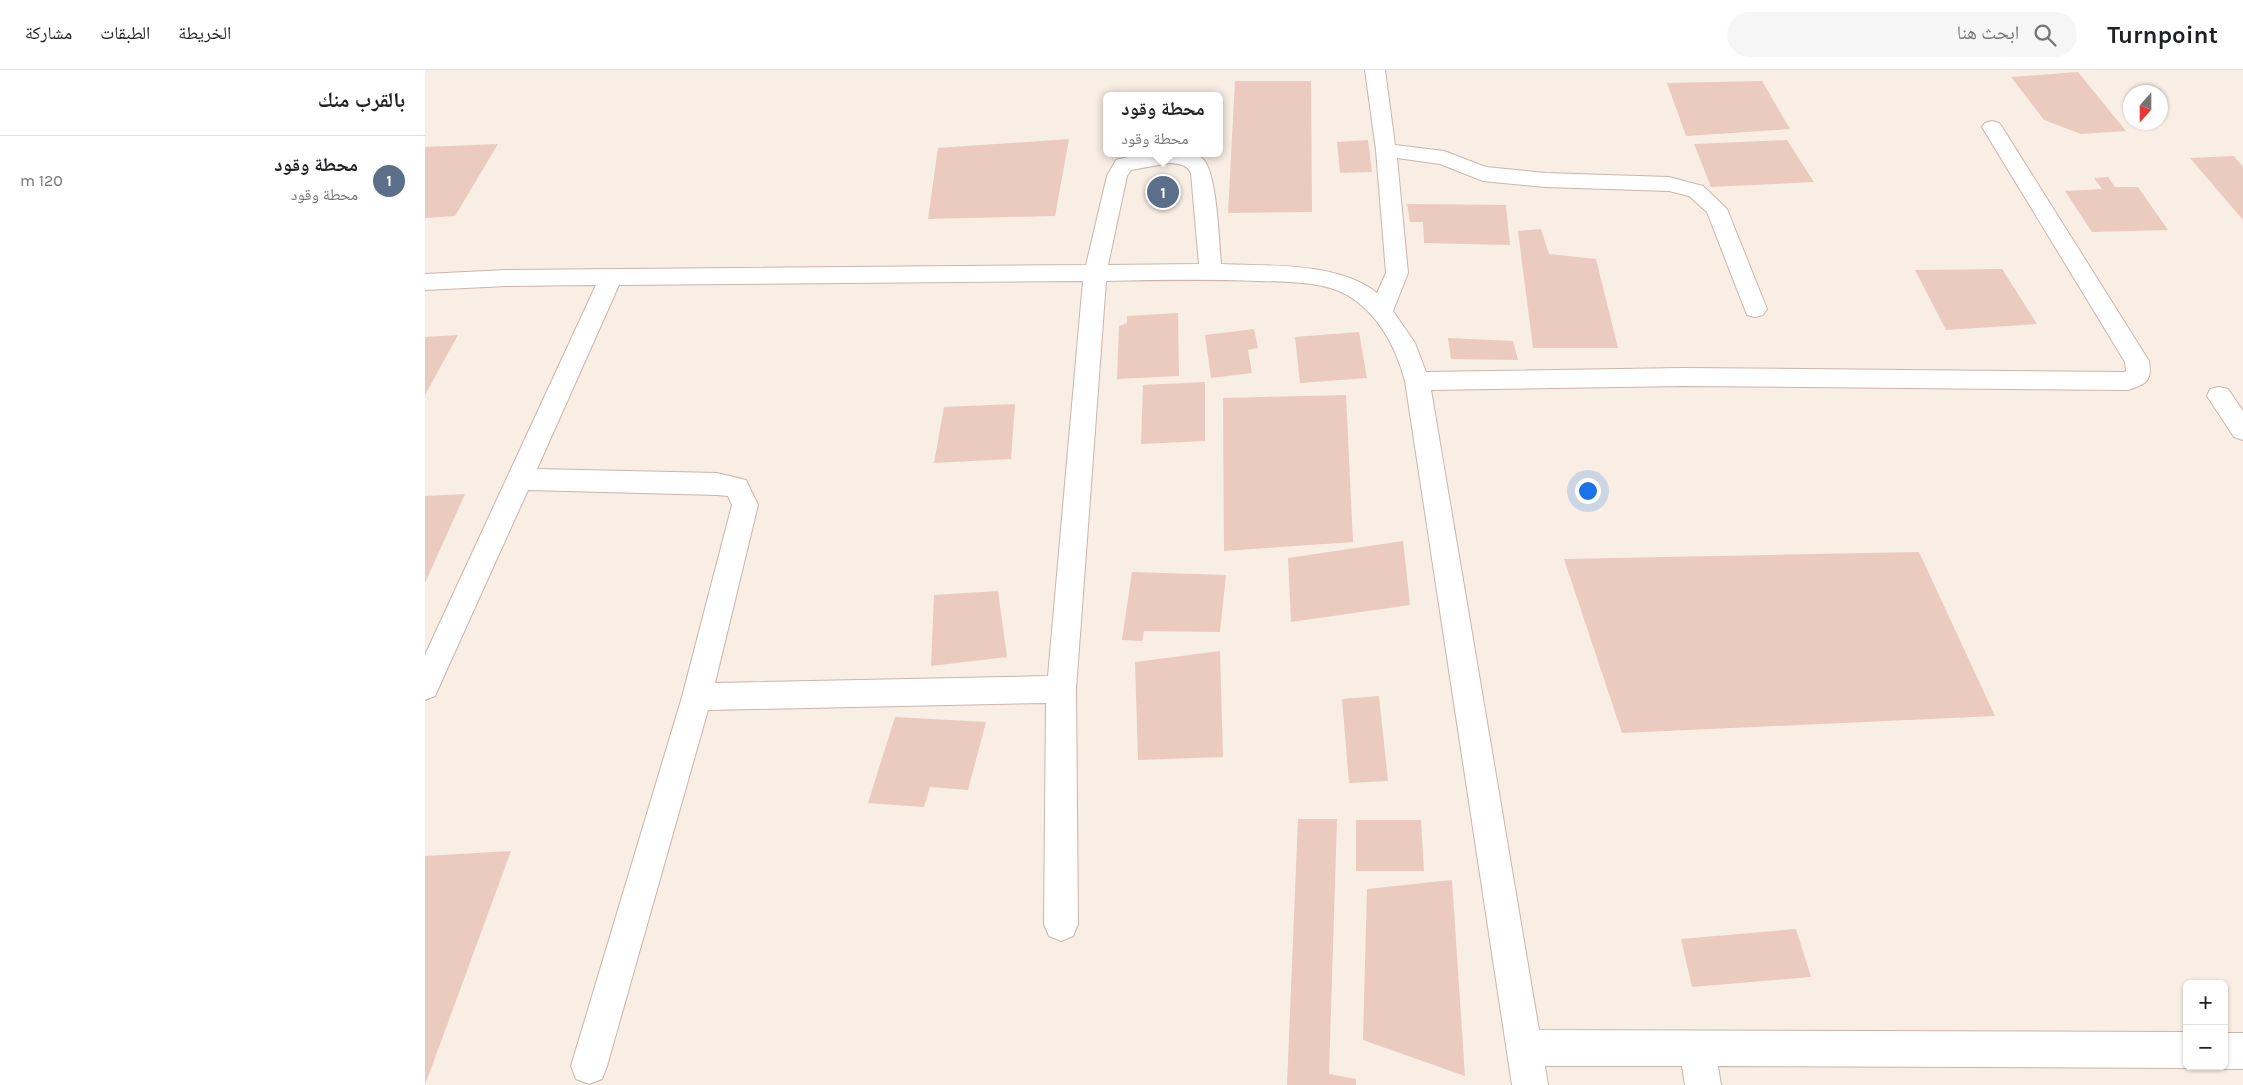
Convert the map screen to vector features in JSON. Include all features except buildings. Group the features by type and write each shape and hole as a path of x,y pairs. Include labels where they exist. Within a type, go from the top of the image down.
{"street":[{"path":"1375,70 1386,150 1397,273 1381,312"},
{"path":"1417,381 1507,378 1820,378 2128,381 2139,375 2137,361 1992,127"},
{"path":"1386,150 1444,158 1483,174 1545,180 1669,184 1696,191 1716,209 1755,308"},
{"path":"1061,924 1061,689 1095,273 1117,176 1123,165 1141,160 1170,157"},
{"path":"1182,157 1194,163 1201,173 1211,272"},
{"path":"425,282 506,278 1211,272 1317,277 1342,284 1366,296 1390,320 1401,335 1411,358 1417,381 1531,1085"},
{"path":"425,687 611,278"},
{"path":"2219,396 2243,430"},
{"path":"520,479 717,484 737,487 745,505 697,697 589,1066"},
{"path":"697,697 1061,689"},
{"path":"1525,1048 2183,1050"},
{"path":"1697,1048 1703,1085"},
{"path":"2228,1051 2243,1051"}],"place":[{"name":"محطة وقود","path":"1163,192"}]}
